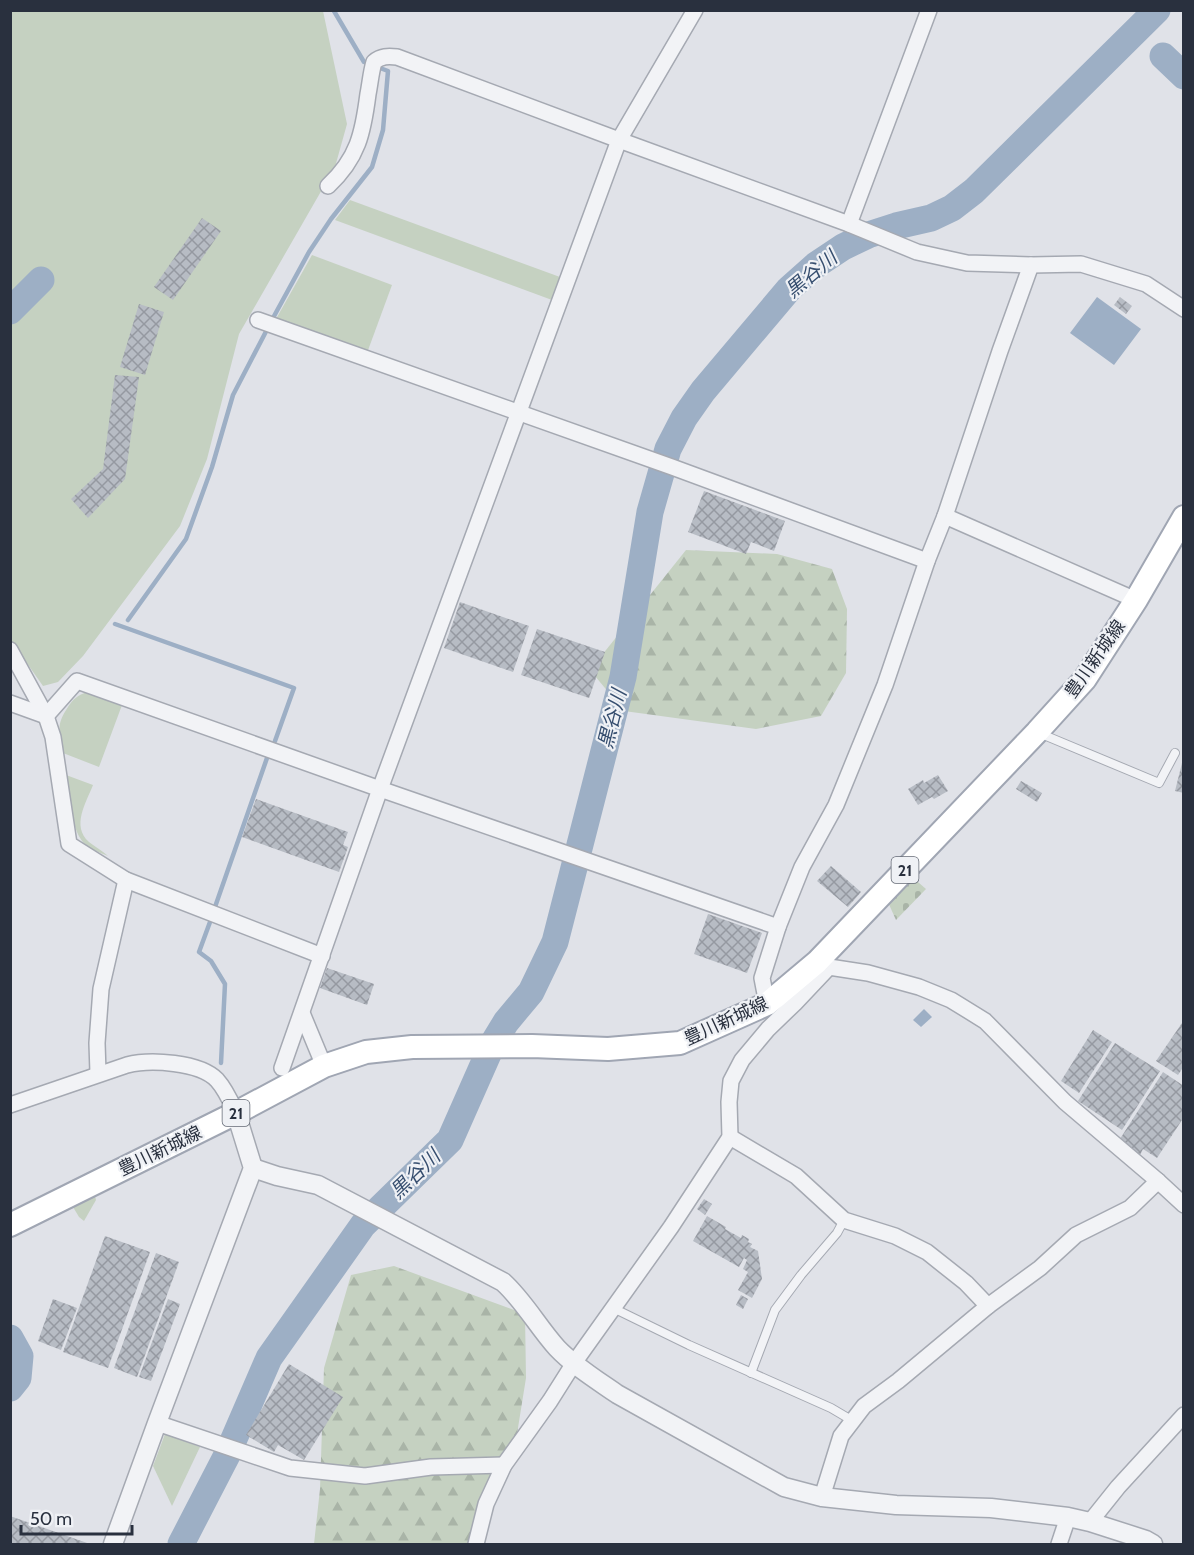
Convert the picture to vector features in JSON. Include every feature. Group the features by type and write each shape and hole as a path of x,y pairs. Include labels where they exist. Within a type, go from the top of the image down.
{"main road":[{"name":"豊川新城線","path":"10,1224 236,1113 324,1066 366,1052 412,1047 516,1046 608,1049 680,1043 767,1004 823,964 1085,679 1136,600 1184,517"}],"street":[{"path":"282,1068 380,789 619,140 695,10"},
{"path":"849,224 929,10"},
{"path":"328,186 340,174 358,144 374,62 384,57 397,57 849,224 917,252 968,263 1081,264 1146,284 1184,309"},
{"path":"767,1004 762,978 778,927 802,867 841,794 885,685 1031,265"},
{"path":"258,320 672,467 927,561"},
{"path":"945,516 1136,600"},
{"path":"10,650 46,716 55,746 69,844 126,880 322,956"},
{"path":"46,716 77,681 778,927"},
{"path":"10,703 46,716"},
{"path":"98,1073 97,1043 101,989 126,880"},
{"path":"476,1545 486,1504 504,1465 671,1227 730,1137 731,1081 742,1060 768,1029 795,1004 823,964 919,987 951,1000 985,1021 1065,1102 1184,1204"},
{"path":"302,1013 324,1066"},
{"path":"10,1105 98,1073 140,1062 174,1063 212,1076 218,1081 236,1113 253,1168 113,1545"},
{"path":"730,1137 796,1176 844,1220 895,1236 927,1252 966,1283 988,1306"},
{"path":"253,1168 318,1185 503,1282 515,1293 557,1348 595,1379 617,1394 784,1487 822,1497 897,1506 991,1508 1068,1517 1146,1540 1153,1545"},
{"path":"822,1497 841,1436 864,1406 898,1381 988,1306 1040,1268 1076,1235 1130,1208 1158,1181"},
{"path":"1090,1522 1118,1487 1184,1415"},
{"path":"157,1423 290,1468 365,1476 430,1467 504,1465"},
{"path":"1059,1545 1068,1517"}],"lane":[{"path":"1037,732 1159,783 1175,753"},
{"path":"752,1373 775,1310 837,1233 844,1220"},
{"path":"613,1308 831,1408 853,1421"}],"green space":[{"path":"10,11 323,11 347,124 335,167 239,334 207,459 180,526 83,656 58,682 43,686 10,639"},
{"path":"350,200 560,277 552,300 335,220"},
{"path":"312,255 392,285 367,353 276,319"},
{"path":"686,550 777,554 832,569 847,609 846,673 821,716 756,729 624,711 590,670"},
{"path":"87,692 122,705 99,767 63,753 61,719 70,704 78,696"},
{"path":"66,775 93,785 82,814 81,829 89,842 108,856 86,845 77,832"},
{"path":"911,876 926,889 896,920 887,900"},
{"path":"94,1192 96,1200 84,1221 70,1202"},
{"path":"394,1266 525,1314 526,1378 517,1434 468,1544 314,1544 320,1489 324,1368 351,1275"},
{"path":"165,1434 200,1447 172,1506 153,1466"}],"water":[{"path":"1097,297 1141,329 1114,365 1070,333"},
{"path":"924,1009 932,1017 921,1027 913,1020"}],"building":[{"path":"202,218 221,231 173,300 154,287"},
{"path":"1120,297 1132,306 1126,314 1114,305"},
{"path":"139,304 164,312 145,375 120,367"},
{"path":"115,375 139,377 125,479 88,518 71,499 103,469"},
{"path":"704,491 785,521 774,551 751,542 746,554 688,532"},
{"path":"460,602 529,626 513,672 444,648"},
{"path":"537,629 605,652 589,698 521,675"},
{"path":"1184,759 1184,793 1175,791"},
{"path":"938,775 948,791 918,805 908,789 923,780 924,783"},
{"path":"1021,781 1042,793 1037,802 1016,789"},
{"path":"256,799 348,832 343,845 348,847 339,872 242,837"},
{"path":"831,866 861,892 848,907 817,881"},
{"path":"708,914 762,933 747,973 694,954"},
{"path":"327,968 374,984 367,1005 320,988"},
{"path":"1184,1020 1184,1066 1178,1075 1156,1061"},
{"path":"1093,1030 1112,1042 1079,1093 1061,1081"},
{"path":"1115,1043 1160,1071 1122,1130 1078,1101"},
{"path":"1163,1072 1184,1086 1184,1117 1157,1158 1143,1149 1140,1155 1118,1142"},
{"path":"704,1199 712,1204 705,1215 697,1209"},
{"path":"707,1216 741,1238 742,1235 749,1239 748,1242 752,1244 750,1247 758,1251 762,1279 752,1298 738,1290 748,1272 743,1269 747,1260 744,1258 739,1267 693,1241"},
{"path":"105,1236 150,1252 108,1368 63,1352"},
{"path":"156,1253 179,1262 137,1377 114,1368"},
{"path":"741,1295 748,1299 743,1309 736,1305"},
{"path":"53,1299 77,1308 61,1350 38,1341"},
{"path":"168,1299 180,1304 151,1381 139,1377"},
{"path":"289,1364 343,1397 304,1460 278,1445 274,1452 246,1435"},
{"path":"10,1516 90,1544 10,1544"}],"waterway":[{"name":"黒谷川","path":"181,1544 227,1455 269,1358 363,1225 450,1140 492,1045 506,1022 531,992 555,942 623,677 650,512 668,449 684,418 703,391 789,289 816,265 843,247 868,235 931,218 952,208 974,191 1157,10"},
{"path":"128,620 186,539 212,467 233,395 273,318 309,252 331,219 372,167 383,130 388,71 364,62 334,11"},
{"path":"1163,56 1184,76"},
{"path":"10,311 41,280"},
{"path":"115,624 294,688 275,741"},
{"path":"215,907 267,758"},
{"path":"210,922 199,952 211,961 225,984 221,1063"},
{"path":"10,1338 20,1356 18,1378 10,1388"}]}
